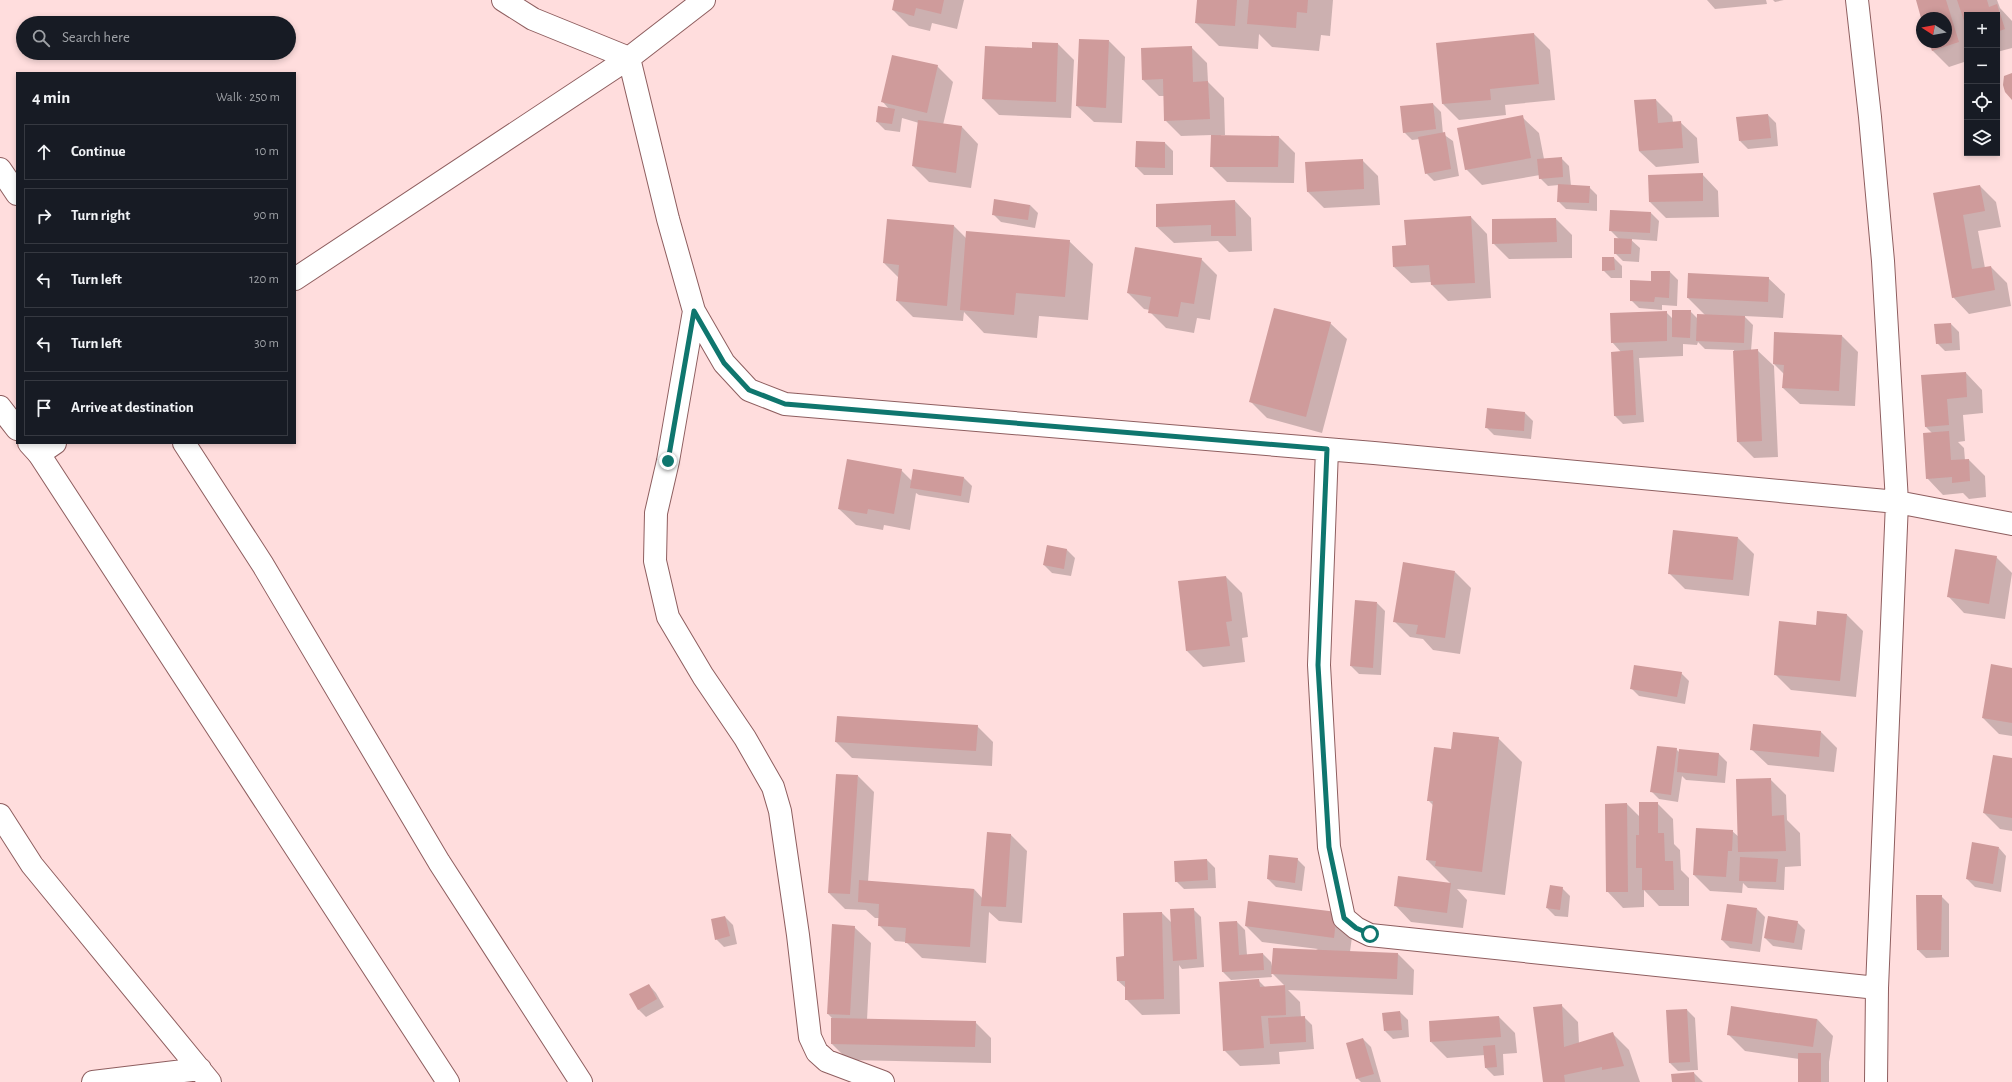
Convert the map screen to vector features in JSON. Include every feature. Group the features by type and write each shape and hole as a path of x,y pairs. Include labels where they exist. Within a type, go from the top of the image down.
{"street":[{"path":"504,0 533,10 629,58 668,219 694,311 724,363 749,390 785,404 1327,449 1897,502 2012,524"},
{"path":"296,278 629,58 704,0"},
{"path":"1857,0 1870,117 1882,254 1897,502 1877,988 1876,1082"},
{"path":"0,169 16,193"},
{"path":"694,311 668,461 656,513 655,561 668,617 703,676 745,738 773,787 780,811 798,935 810,1037 817,1052 827,1061 883,1082"},
{"path":"185,444 263,566 439,862 581,1082"},
{"path":"41,447 448,1082"},
{"path":"1327,449 1318,665 1329,847 1344,918 1356,928 1370,934 1877,988"},
{"path":"0,816 32,866 205,1076"},
{"path":"93,1082 205,1076"}],"building":[{"path":"894,0 944,0 941,14 916,8 914,16 892,10"},
{"path":"1197,0 1237,0 1235,26 1195,23"},
{"path":"1249,0 1308,0 1307,13 1297,12 1296,28 1247,24"},
{"path":"1916,0 1946,0 1950,12 1919,12"},
{"path":"1957,0 1987,0 1989,7 1997,4 2000,12 1964,12 1964,21"},
{"path":"2000,13 2005,29 2000,31"},
{"path":"1952,19 1959,42 1952,44"},
{"path":"1534,33 1539,84 1490,89 1491,100 1442,104 1436,43"},
{"path":"1079,39 1109,40 1106,108 1076,106"},
{"path":"1032,42 1058,43 1056,102 982,99 985,46 1032,48"},
{"path":"1192,46 1193,82 1208,81 1210,119 1164,121 1163,79 1142,80 1141,48"},
{"path":"1931,48 1941,48 1932,51"},
{"path":"892,55 938,65 927,113 881,102"},
{"path":"2012,73 2012,100 2005,92 2003,85 2004,76"},
{"path":"1656,99 1658,123 1681,121 1683,148 1639,151 1634,100"},
{"path":"1433,103 1436,129 1403,133 1400,106"},
{"path":"878,106 895,109 892,124 876,122"},
{"path":"1768,114 1771,138 1739,141 1736,117"},
{"path":"1523,115 1531,158 1465,170 1457,128"},
{"path":"918,120 962,126 956,173 912,166"},
{"path":"1445,132 1451,169 1425,174 1418,137"},
{"path":"1211,135 1279,136 1278,167 1210,167"},
{"path":"1136,141 1165,142 1165,168 1135,167"},
{"path":"1562,157 1563,177 1539,179 1537,159"},
{"path":"1363,159 1364,189 1307,192 1305,162"},
{"path":"1703,173 1703,201 1649,202 1648,175"},
{"path":"1558,184 1590,186 1589,203 1557,202"},
{"path":"1980,185 1985,211 1963,215 1972,269 1991,266 1995,290 1952,298 1933,193"},
{"path":"994,199 1030,205 1028,220 992,215"},
{"path":"1235,200 1236,236 1211,236 1211,225 1156,227 1156,204"},
{"path":"1610,210 1651,212 1650,233 1609,231"},
{"path":"1471,216 1475,283 1431,285 1429,265 1393,267 1392,246 1406,245 1404,220"},
{"path":"1556,218 1557,242 1492,244 1492,219"},
{"path":"887,219 954,225 947,306 896,301 899,265 883,263"},
{"path":"966,231 1070,240 1065,297 1016,293 1014,315 960,310"},
{"path":"1614,238 1632,239 1631,254 1614,254"},
{"path":"1135,247 1202,258 1194,304 1181,302 1178,317 1148,313 1151,297 1127,293"},
{"path":"1602,257 1614,257 1615,270 1602,271"},
{"path":"1651,271 1670,271 1669,298 1655,297 1654,302 1630,301 1630,280 1651,281"},
{"path":"1688,273 1769,277 1768,302 1687,298"},
{"path":"1274,308 1331,322 1306,417 1249,402"},
{"path":"1672,310 1691,310 1690,338 1672,337"},
{"path":"1667,311 1667,341 1611,343 1610,313"},
{"path":"1697,314 1745,316 1744,343 1696,341"},
{"path":"1951,323 1952,343 1936,344 1934,324"},
{"path":"1774,332 1842,335 1839,391 1782,388 1784,365 1773,364"},
{"path":"1758,349 1762,441 1737,442 1733,351"},
{"path":"1633,350 1636,415 1614,416 1611,352"},
{"path":"1966,372 1967,397 1947,399 1949,425 1925,427 1921,375"},
{"path":"1487,408 1525,412 1524,431 1485,428"},
{"path":"1949,431 1951,460 1969,459 1970,481 1952,483 1952,477 1926,479 1923,433"},
{"path":"847,459 902,469 894,514 868,509 867,514 838,509"},
{"path":"913,469 964,477 961,496 910,488"},
{"path":"1673,530 1738,537 1733,580 1668,574"},
{"path":"1047,545 1067,549 1064,569 1043,565"},
{"path":"1955,549 1997,556 1989,604 1947,597"},
{"path":"1403,562 1455,571 1445,638 1416,634 1418,625 1393,622"},
{"path":"1226,576 1232,621 1226,622 1230,646 1186,651 1178,581"},
{"path":"1355,600 1377,602 1373,668 1350,666"},
{"path":"1817,611 1847,614 1840,681 1774,675 1779,621 1816,625"},
{"path":"1991,664 2012,668 2012,723 1982,718"},
{"path":"1634,665 1682,672 1677,697 1630,689"},
{"path":"837,716 978,725 976,751 835,742"},
{"path":"1753,724 1821,731 1819,757 1750,750"},
{"path":"1453,732 1499,737 1482,872 1435,866 1436,861 1426,860 1433,801 1427,801 1434,747 1451,749"},
{"path":"1657,746 1677,748 1671,795 1650,792"},
{"path":"1679,749 1719,753 1717,776 1677,772"},
{"path":"1993,755 2012,758 2012,818 1983,813"},
{"path":"836,774 858,775 850,894 828,893"},
{"path":"1771,778 1772,816 1784,815 1786,851 1738,852 1736,779"},
{"path":"1639,802 1658,802 1658,833 1664,833 1665,861 1673,861 1674,890 1642,890 1642,868 1636,868 1636,835 1639,835"},
{"path":"1627,803 1628,892 1606,892 1605,804"},
{"path":"1696,828 1733,830 1732,851 1728,851 1726,877 1693,875"},
{"path":"987,832 1011,834 1006,907 981,906"},
{"path":"1972,842 1999,847 1993,884 1966,879"},
{"path":"1269,855 1298,858 1295,883 1267,879"},
{"path":"1740,857 1778,859 1776,882 1739,881"},
{"path":"1207,859 1208,880 1175,882 1174,861"},
{"path":"1398,876 1451,883 1447,913 1394,906"},
{"path":"859,880 974,889 970,947 905,943 906,928 878,926 879,904 858,902"},
{"path":"1550,885 1563,887 1560,910 1546,908"},
{"path":"1916,895 1942,895 1941,950 1917,950"},
{"path":"1248,901 1337,912 1334,938 1245,926"},
{"path":"1727,904 1757,908 1752,944 1721,940"},
{"path":"1194,908 1197,959 1173,961 1170,909"},
{"path":"1162,912 1164,999 1125,1000 1125,981 1117,981 1116,957 1124,956 1123,913"},
{"path":"725,916 730,936 715,940 711,919"},
{"path":"1768,916 1798,921 1794,943 1764,938"},
{"path":"1237,921 1239,955 1263,953 1264,970 1222,972 1219,922"},
{"path":"832,924 855,926 850,1015 827,1014"},
{"path":"1273,948 1398,953 1397,979 1271,974"},
{"path":"1259,979 1260,987 1285,985 1286,1015 1261,1016 1264,1048 1223,1051 1219,982"},
{"path":"649,984 657,999 638,1010 629,994"},
{"path":"1562,1004 1564,1047 1613,1032 1624,1066 1602,1070 1602,1067 1564,1075 1565,1082 1543,1082 1533,1007"},
{"path":"1731,1006 1817,1019 1813,1047 1727,1035"},
{"path":"1687,1009 1690,1062 1669,1063 1666,1010"},
{"path":"1400,1011 1402,1030 1384,1031 1382,1013"},
{"path":"1305,1016 1306,1042 1270,1044 1268,1018"},
{"path":"1499,1016 1501,1037 1430,1042 1429,1021"},
{"path":"831,1018 976,1021 975,1047 831,1044"},
{"path":"1363,1038 1374,1074 1356,1079 1346,1043"},
{"path":"1495,1045 1497,1067 1485,1068 1483,1046"},
{"path":"1798,1053 1821,1053 1821,1082 1798,1082"},
{"path":"1694,1072 1695,1082 1672,1082 1671,1074"}],"route":[{"path":"668,461 694,311 724,363 749,390 785,404 1327,449 1318,665 1329,847 1344,918 1356,928 1370,934"}]}
